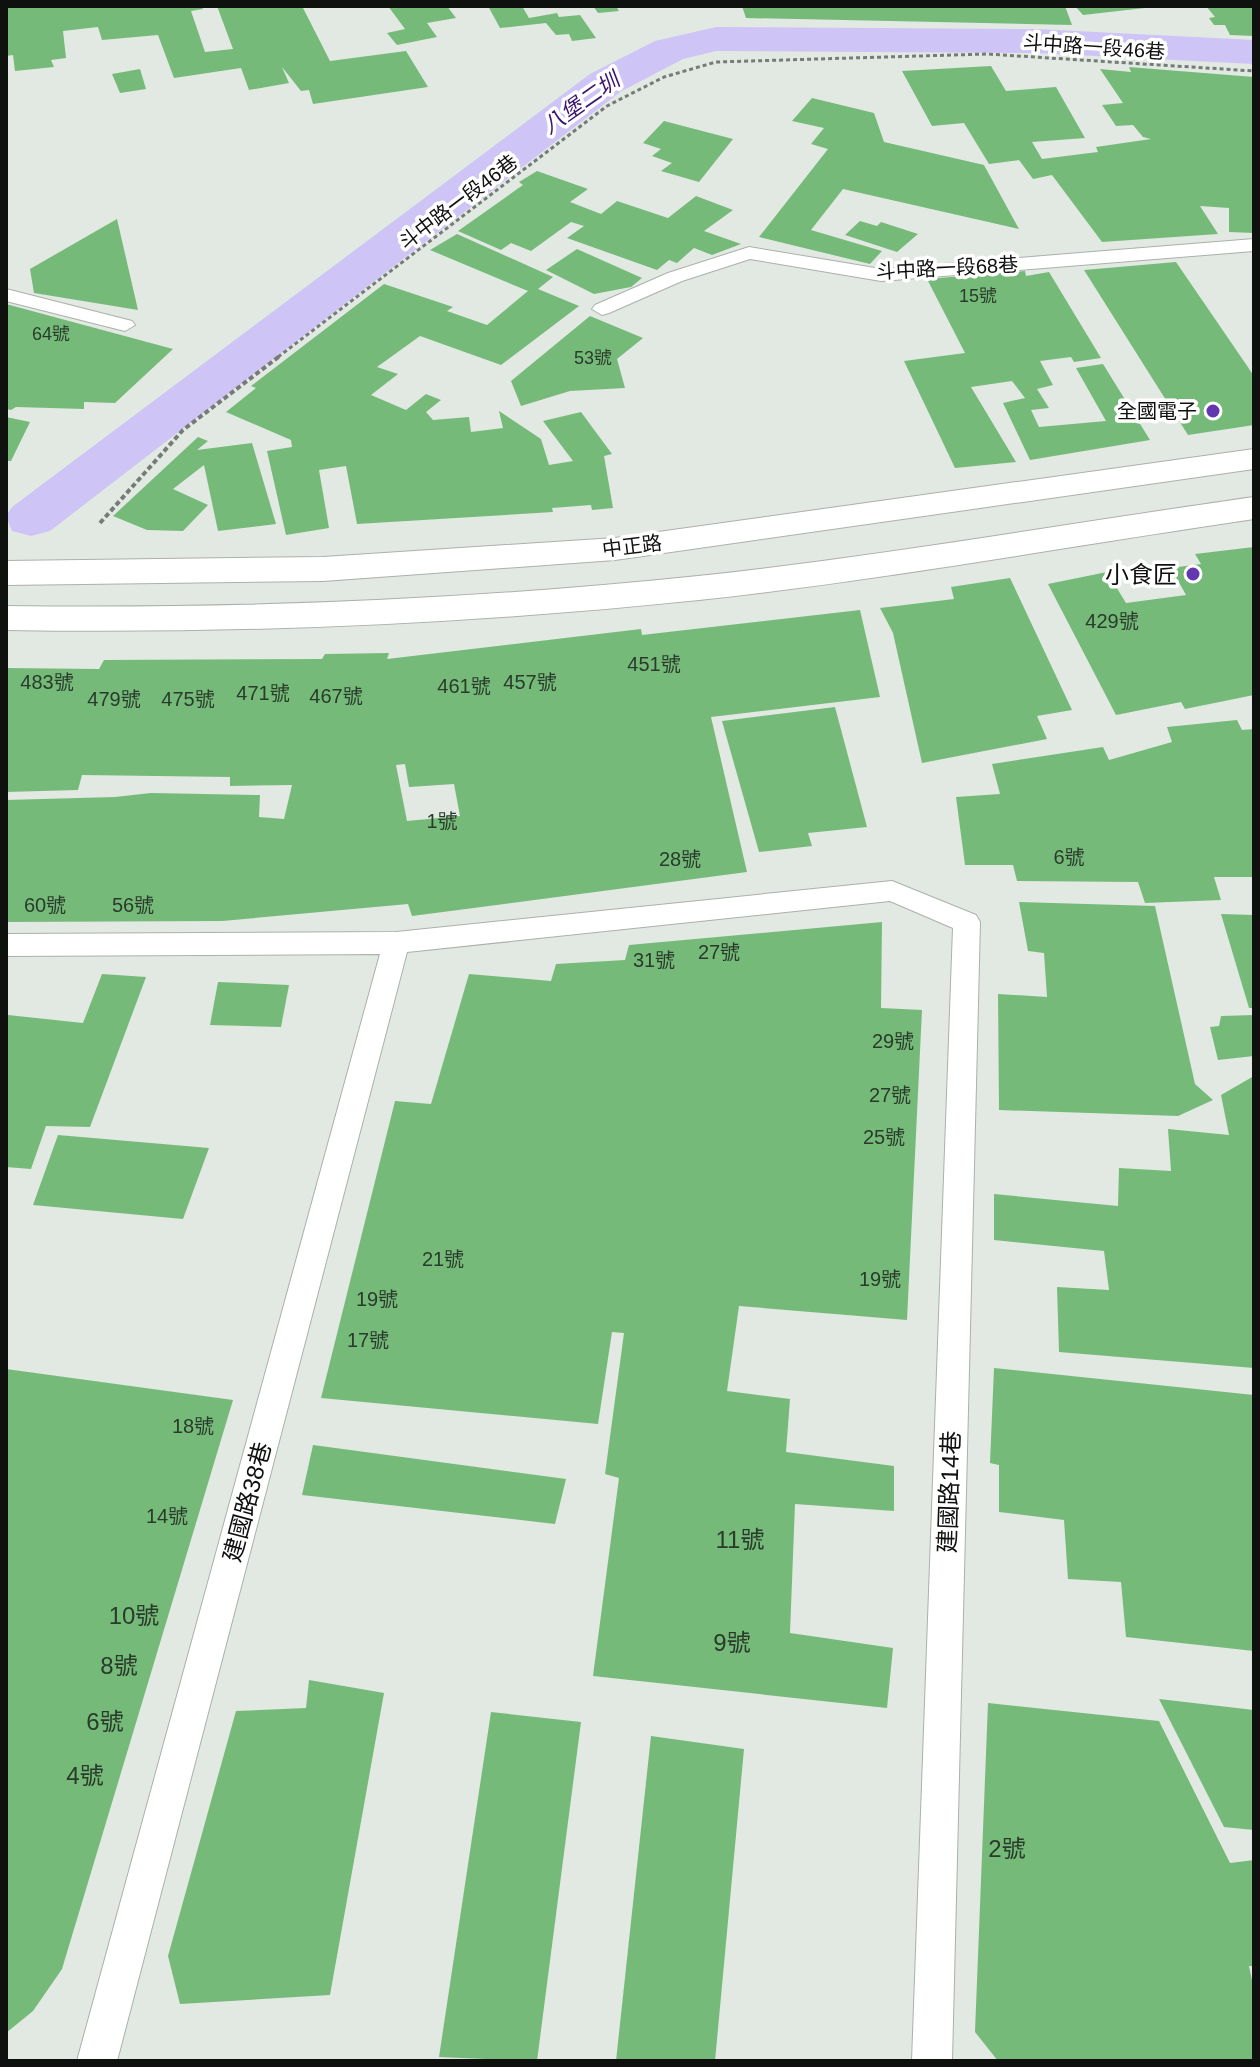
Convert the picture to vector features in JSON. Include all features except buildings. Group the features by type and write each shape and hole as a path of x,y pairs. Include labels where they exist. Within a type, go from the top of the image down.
{"street":[{"name":"中正路","path":"6,573 323,569 615,549 1254,459"},
{"name":"中正路","path":"6,618 98,621 453,610 800,576 1254,508"}],"lane":[{"name":"斗中路一段68巷","path":"602,309 675,277 749,253 881,275 1254,245"},
{"path":"6,295 125,325"},
{"name":"建國路14巷","path":"396,943 892,891 967,922 932,2061"},
{"path":"6,945 396,943"},
{"name":"建國路38巷","path":"97,2061 396,943"}],"path":[{"name":"斗中路一段46巷","path":"58,571 183,430 607,106 664,77 716,62 987,54 1254,71"}],"waterway":[{"name":"八堡二圳","path":"31,519 605,83 669,50 716,39 1036,41 1254,52"}],"place":[{"name":"全國電子","path":"1213,411"},
{"name":"小食匠","path":"1193,574"}]}
